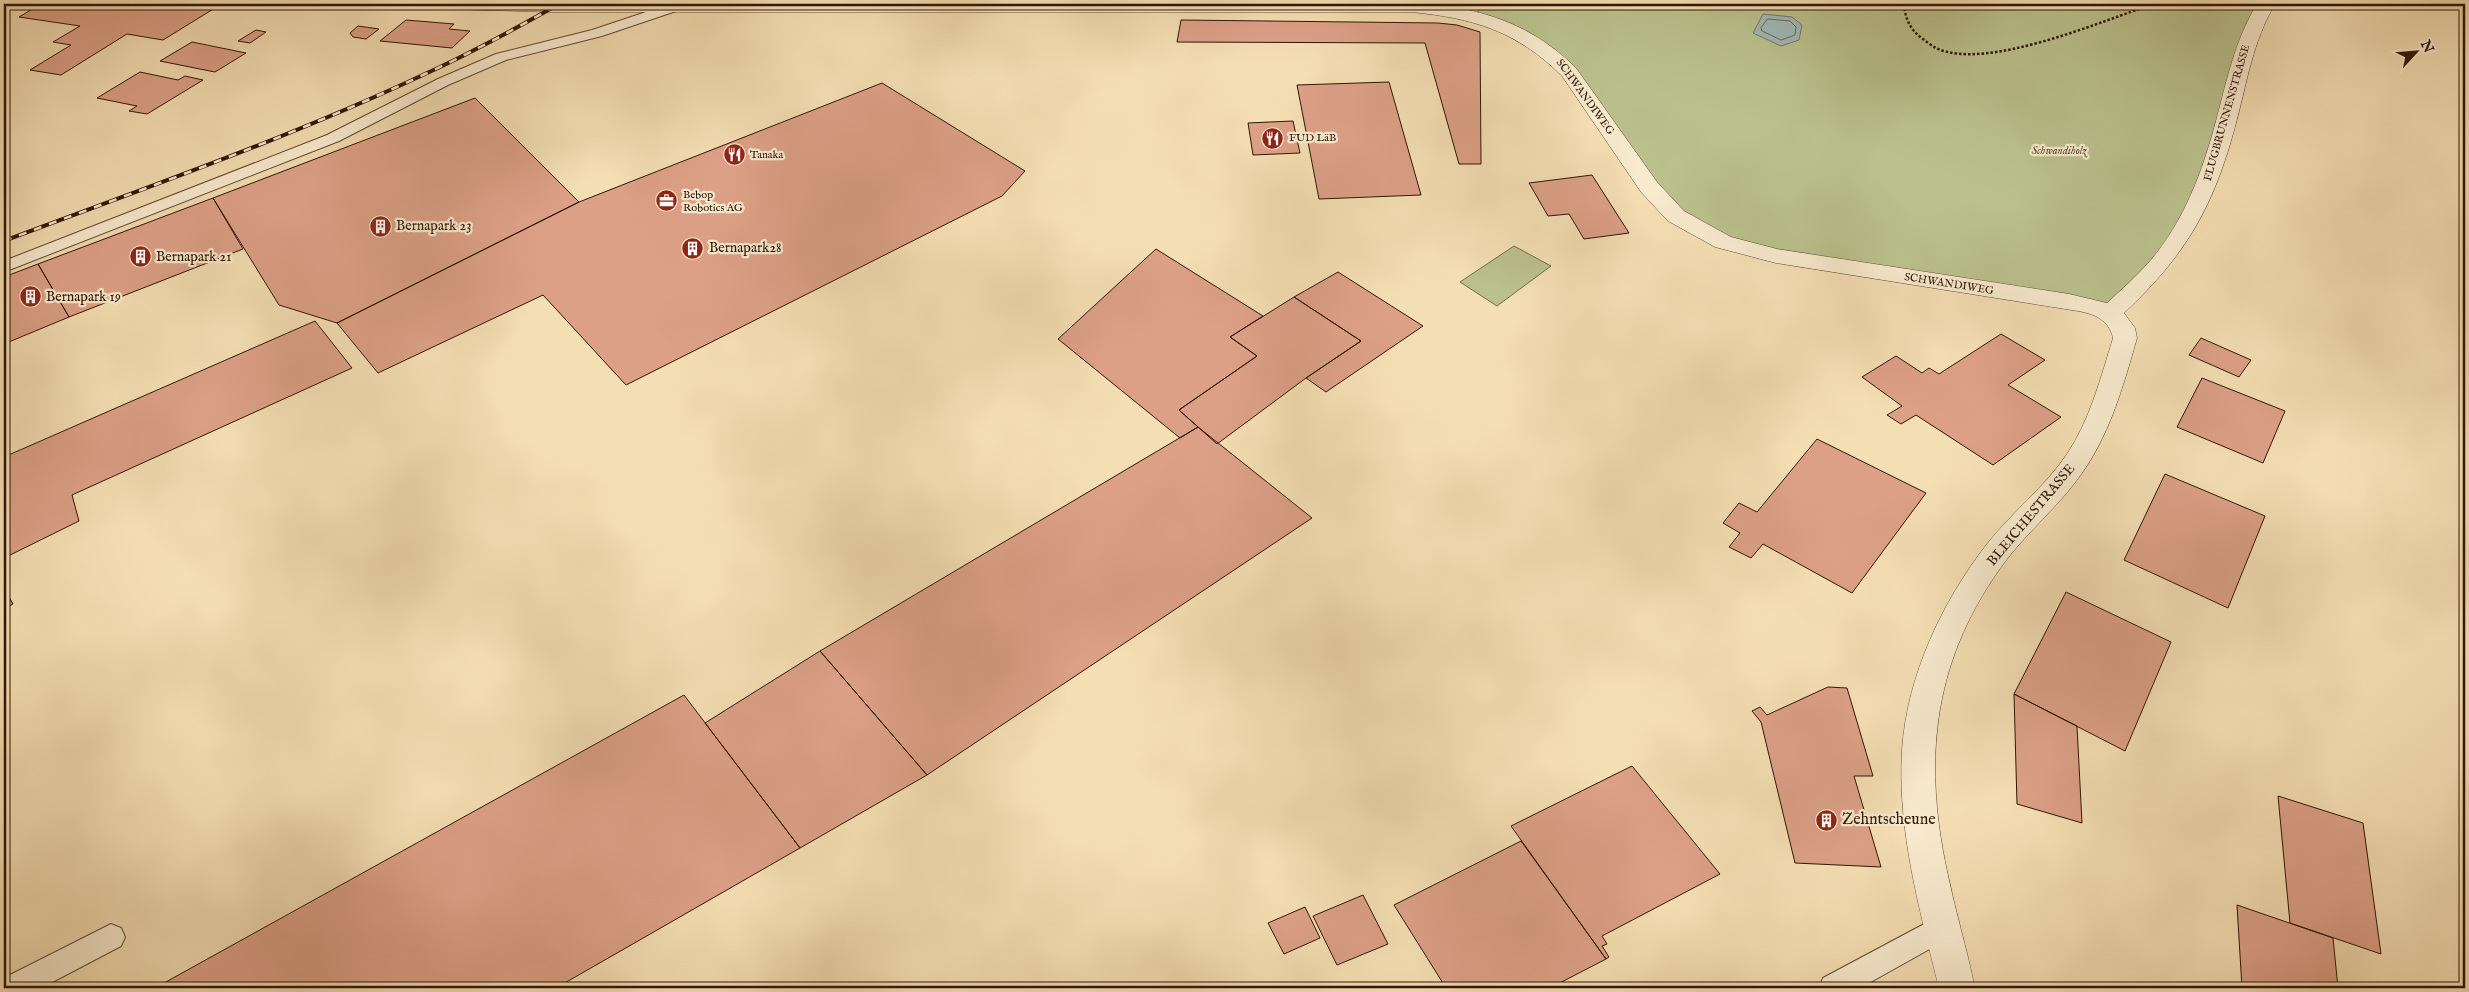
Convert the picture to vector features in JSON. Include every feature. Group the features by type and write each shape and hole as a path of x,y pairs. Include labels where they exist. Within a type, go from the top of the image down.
{"street":[{"name":"SCHWANDIWEG","path":"448,4 504,7 1391,7 1452,11 1475,16 1513,29 1556,56 1570,72 1648,187 1676,216 1702,232 1748,250 1776,256 2069,302 2100,308 2110,313"},
{"name":"FLUGBRUNNENSTRASSE","path":"2110,313 2158,267 2188,225 2218,151 2248,39 2256,18 2266,4"},
{"name":"BLEICHESTRASSE","path":"1957,988 1928,853 1918,782 1918,750 1922,716 1931,682 1949,630 1967,597 1998,551 2063,479 2088,443 2100,415 2125,338 2122,325 2110,313"}],"lane":[{"path":"4,267 333,138 450,78 493,60 597,33 677,6"},
{"path":"1833,988 1943,927"},
{"path":"13,988 111,936"}],"path":[{"path":"1904,4 1904,16 1910,27 1931,47 1952,53 1968,54 2016,48 2058,37 2154,4"}],"green space":[{"name":"Schwandiholz","path":"1483,4 2266,4 2257,18 2197,207 2110,313 1776,256 1686,223 1569,72 1475,16"},
{"path":"1514,246 1551,266 1497,306 1460,282"}],"water":[{"path":"1763,14 1792,17 1802,25 1799,40 1781,46 1753,33"}],"building":[{"path":"41,4 188,4 215,8 163,40 127,34 61,75 30,70 71,45 53,42 80,26 19,17"},
{"path":"406,20 454,24 449,29 470,31 452,48 380,41"},
{"path":"1181,20 1438,23 1457,25 1480,32 1481,164 1459,164 1425,43 1177,42"},
{"path":"358,26 379,29 366,39 353,37 350,33"},
{"path":"256,30 266,32 250,43 238,41"},
{"path":"192,42 246,53 215,72 160,61"},
{"path":"140,72 178,80 185,76 203,80 147,114 129,111 137,106 97,98"},
{"path":"1389,82 1421,195 1319,199 1297,85"},
{"name":"Bernapark28","path":"882,83 1025,171 1002,196 626,385 543,295 378,373 337,323 579,202"},
{"name":"Bernapark 23","path":"475,98 579,202 337,323 279,305 213,198"},
{"path":"1293,121 1300,153 1253,155 1248,123"},
{"path":"1592,175 1629,233 1584,239 1569,214 1548,216 1529,183"},
{"name":"Bernapark 21","path":"213,198 243,249 69,317 38,264"},
{"path":"1156,249 1263,316 1230,337 1257,356 1179,410 1198,427 1180,438 1058,339"},
{"name":"Bernapark 19","path":"38,264 69,317 4,344 4,277"},
{"path":"1338,272 1423,326 1326,392 1306,378 1361,341 1294,297"},
{"path":"1294,297 1361,341 1306,378 1217,444 1179,410 1257,356 1230,337"},
{"path":"315,321 352,368 72,495 79,521 4,558 4,457"},
{"path":"2001,334 2045,360 2008,385 2061,417 1993,465 1916,415 1901,424 1887,415 1902,406 1862,377 1896,356 1922,373 1929,368 1939,374"},
{"path":"2201,338 2251,360 2239,377 2189,355"},
{"path":"2202,378 2285,411 2263,463 2177,427"},
{"path":"1198,427 1312,518 927,775 820,651"},
{"path":"1817,439 1926,493 1852,593 1763,544 1751,558 1729,547 1740,533 1723,523 1739,503 1757,512"},
{"path":"2165,474 2265,516 2228,608 2124,560"},
{"path":"4,588 13,604 4,609"},
{"path":"2066,592 2171,642 2125,751 2014,694"},
{"path":"820,651 927,775 800,848 705,723"},
{"name":"Zehntscheune","path":"1828,687 1847,688 1873,776 1854,776 1881,867 1795,863 1761,722 1752,711 1760,707 1767,715"},
{"path":"2014,694 2077,726 2082,823 2017,804"},
{"path":"684,695 800,848 556,988 155,988"},
{"path":"1632,766 1720,874 1602,936 1607,944 1602,946 1609,957 1606,959 1511,826"},
{"path":"2278,796 2363,823 2381,954 2290,923"},
{"path":"1521,841 1606,959 1550,988 1446,988 1394,905"},
{"path":"1363,895 1388,944 1337,965 1313,916"},
{"path":"2237,905 2333,938 2338,988 2242,988"},
{"path":"1305,907 1320,938 1284,954 1268,923"}],"railway":[{"path":"4,241 216,162 322,120 459,58 559,4"}],"place":[{"name":"FUD LäB","path":"1273,138"},
{"name":"Tanaka","path":"734,155"},
{"name":"Bebop Robotics AG","path":"667,201"},
{"name":"Bernapark 23","path":"380,226"},
{"name":"Bernapark28","path":"693,248"},
{"name":"Bernapark 21","path":"140,257"},
{"name":"Bernapark 19","path":"30,297"},
{"name":"Zehntscheune","path":"1826,820"}]}
